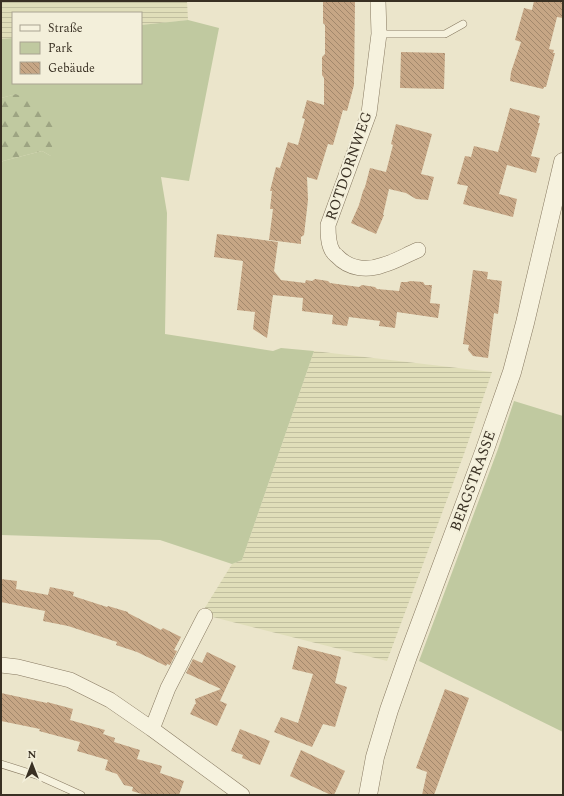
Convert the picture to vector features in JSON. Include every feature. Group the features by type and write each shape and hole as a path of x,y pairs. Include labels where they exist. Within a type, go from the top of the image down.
{"street":[{"name":"ROTDORNWEG","path":"378,1 379,34 369,113 328,224 328,237 332,252 341,261 360,268 371,268 384,265 418,250"},
{"name":"BERGSTRASSE","path":"368,795 375,757 389,710 512,372 563,162"},
{"path":"152,729 168,688 205,616"},
{"path":"1,665 18,667 70,680 110,700 152,729 235,793"}],"lane":[{"path":"379,34 445,34 463,24"},
{"path":"1,764 39,776 81,795"}],"shaded area":[{"path":"1,1 187,1 188,20 142,25 142,12 12,12 12,38 1,39"},
{"path":"314,351 492,372 464,454 387,661 201,614 232,564 242,560"}],"green space":[{"path":"188,20 219,28 189,181 161,177 167,213 165,334 273,351 281,348 314,351 242,560 232,564 160,540 1,535 1,163 3,161 42,151 51,156 17,94 1,98 1,39 12,38 12,84 142,84 142,25"},
{"path":"16,94 56,112 51,156 42,151 3,161 1,163 1,98"},
{"path":"514,401 563,416 563,732 419,661 498,449"}],"building":[{"path":"323,1 355,1 354,85 347,111 343,110 333,145 328,144 317,180 307,177 308,200 304,235 301,237 301,244 269,240 273,209 270,209 272,191 270,191 276,167 280,168 288,142 298,145 305,119 302,118 307,100 324,105 322,57 325,54 325,25 323,23"},
{"path":"534,1 563,1 563,18 557,17 549,49 554,50 553,53 555,53 546,87 543,89 510,81 511,72 521,42 515,40 524,8 532,10"},
{"path":"401,52 445,53 444,89 400,88"},
{"path":"510,108 540,116 538,123 540,123 531,156 540,158 536,173 507,165 499,194 517,199 513,217 463,204 468,186 457,184 465,156 471,157 474,146 498,152"},
{"path":"396,124 432,134 421,174 434,177 428,200 416,199 406,193 389,189 384,215 376,234 351,223 359,205 370,168 386,172 393,145 391,144"},
{"path":"217,234 278,242 274,271 281,280 305,283 306,280 312,281 315,279 328,281 330,283 359,287 362,285 375,287 377,289 399,291 401,282 423,282 425,285 432,285 430,303 440,304 438,318 397,312 395,328 379,326 380,321 349,317 347,326 332,324 333,315 302,311 303,298 273,295 267,338 253,329 255,312 237,310 243,261 214,257"},
{"path":"473,270 488,272 487,279 502,281 498,314 494,313 488,358 473,356 468,350 469,345 463,344"},
{"path":"1,579 17,581 16,589 48,595 50,587 74,592 73,596 128,612 161,630 163,628 181,637 174,650 177,651 170,665 167,664 166,666 137,652 116,645 117,642 68,626 43,621 45,611 1,602"},
{"path":"298,646 341,657 335,683 347,687 335,727 323,724 312,747 274,732 281,717 298,723 313,674 292,669"},
{"path":"207,652 236,666 220,701 227,704 217,726 190,714 196,704 195,699 221,689 186,673 193,659 202,663"},
{"path":"445,689 469,698 434,795 422,795 427,772 416,768"},
{"path":"1,693 73,709 70,720 105,730 103,734 115,738 114,742 140,750 137,759 162,766 160,773 184,781 179,795 145,795 132,791 133,787 124,785 117,774 105,770 108,760 77,751 80,742 39,731 40,729 1,721"},
{"path":"240,729 270,741 260,765 242,758 243,755 231,751"},
{"path":"301,750 345,771 334,795 290,776"}]}
